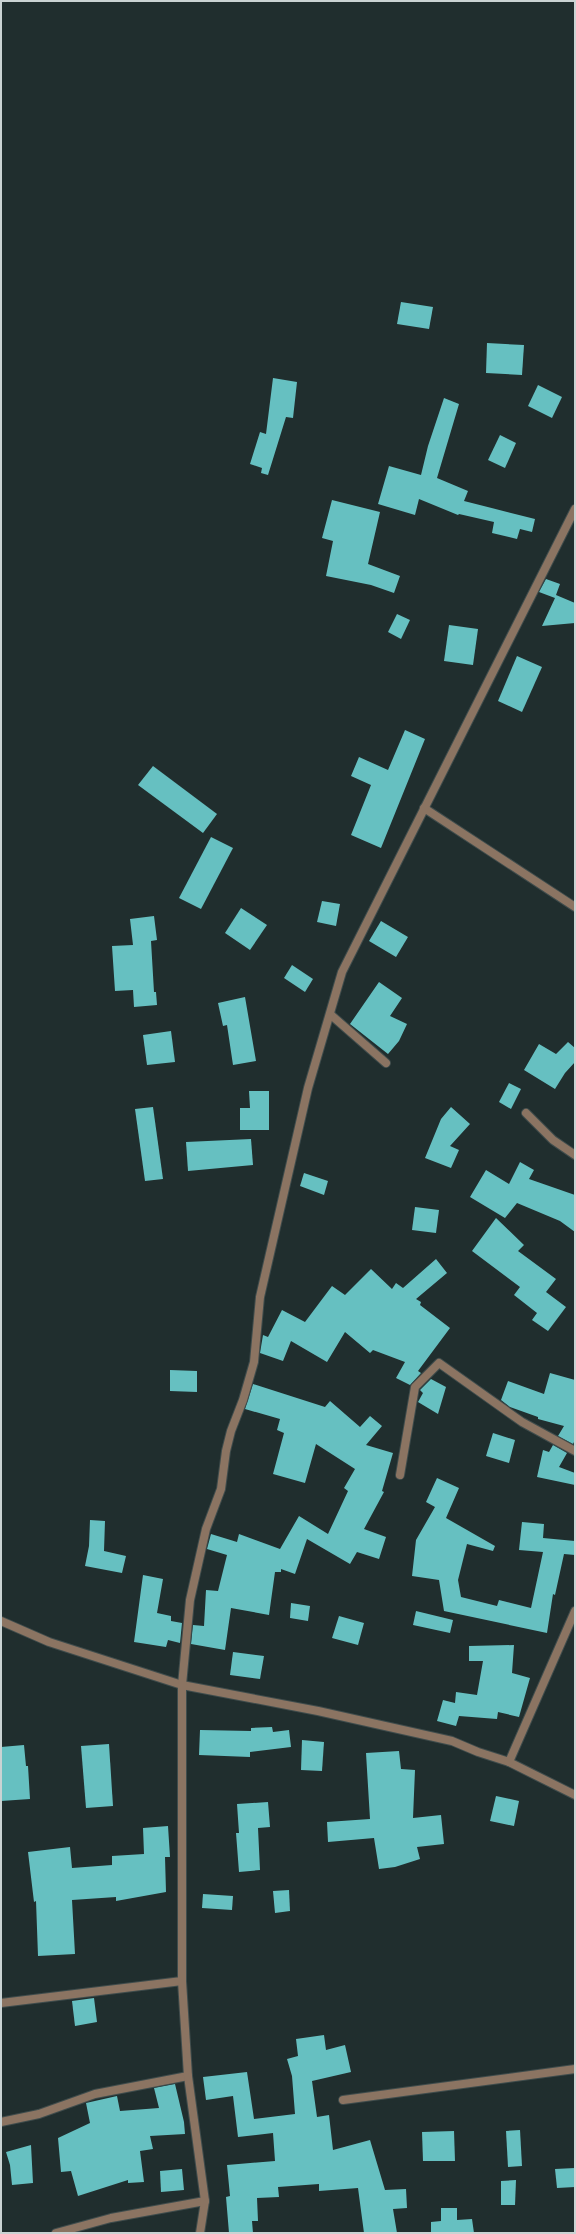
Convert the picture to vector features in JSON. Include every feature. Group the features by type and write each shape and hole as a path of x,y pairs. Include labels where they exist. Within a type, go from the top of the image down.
{"street":[{"path":"200,2233 205,2202 188,2076 182,1981 182,1685 190,1600 206,1529 221,1489 226,1451 231,1431 243,1400 254,1362 260,1297 308,1088 331,1015 342,972 575,509"},
{"path":"424,808 575,907"},
{"path":"331,1015 386,1063"},
{"path":"526,1112 553,1140 575,1155"},
{"path":"400,1475 415,1387 439,1363 522,1422 575,1451"},
{"path":"509,1762 575,1611"},
{"path":"1,1621 49,1642 182,1685 318,1711 382,1726 411,1730 452,1741 478,1752 509,1762 575,1795"},
{"path":"1,2003 182,1981"},
{"path":"343,2100 575,2069"},
{"path":"1,2122 39,2114 95,2094 188,2076"},
{"path":"56,2233 111,2218 205,2202"}],"building":[{"path":"401,302 433,307 429,329 397,324"},
{"path":"487,343 524,345 522,375 486,373"},
{"path":"273,378 297,382 293,418 286,417 268,475 261,473 262,468 250,464 260,432 266,434"},
{"path":"538,385 562,397 552,418 528,406"},
{"path":"444,398 459,404 437,478 468,491 464,501 535,519 532,532 520,529 517,539 492,533 494,522 458,515 419,499 415,515 378,504 389,466 421,475 428,446"},
{"path":"500,435 516,443 505,468 488,460"},
{"path":"332,500 380,512 368,564 400,576 394,593 371,585 326,576 333,541 322,538"},
{"path":"546,579 560,584 556,595 575,603 575,623 542,626 555,598 539,592"},
{"path":"397,614 410,620 401,639 388,632"},
{"path":"449,625 478,629 473,665 444,661"},
{"path":"517,656 542,667 522,712 498,701"},
{"path":"405,730 425,739 381,848 351,835 371,785 351,776 359,757 388,770"},
{"path":"153,766 217,814 203,833 138,785"},
{"path":"211,837 233,848 201,909 179,898"},
{"path":"322,901 340,904 336,926 317,922"},
{"path":"241,908 267,925 250,950 225,933"},
{"path":"154,916 157,940 151,941 154,992 156,992 157,1005 134,1007 133,990 115,991 112,946 133,945 130,919"},
{"path":"381,921 408,937 396,957 369,941"},
{"path":"292,965 313,979 305,992 284,978"},
{"path":"379,982 402,998 390,1016 407,1024 399,1041 388,1054 350,1024"},
{"path":"245,997 256,1061 233,1065 227,1025 223,1026 218,1003"},
{"path":"171,1031 175,1062 147,1065 143,1035"},
{"path":"568,1042 575,1048 575,1062 565,1073 555,1089 524,1070 539,1044 556,1054"},
{"path":"509,1083 521,1089 511,1109 499,1102"},
{"path":"249,1091 269,1091 269,1130 240,1130 240,1108 250,1108"},
{"path":"153,1107 163,1179 145,1181 135,1109"},
{"path":"451,1107 470,1124 450,1146 459,1150 451,1168 425,1158 441,1119"},
{"path":"251,1139 253,1165 188,1171 186,1142"},
{"path":"520,1162 534,1170 529,1179 575,1195 575,1232 560,1221 517,1203 505,1218 470,1197 486,1170 509,1184"},
{"path":"304,1173 328,1181 324,1195 300,1186"},
{"path":"415,1207 439,1210 436,1233 412,1230"},
{"path":"496,1218 524,1245 518,1251 556,1279 546,1292 566,1307 548,1331 532,1320 537,1313 514,1295 520,1287 472,1251"},
{"path":"436,1259 447,1273 416,1299 421,1302 420,1305 450,1328 418,1371 421,1373 410,1385 396,1378 405,1362 373,1350 370,1353 345,1332 327,1362 291,1341 283,1361 260,1353 263,1335 268,1337 282,1310 305,1322 332,1286 345,1295 371,1269 392,1289 396,1283 403,1288"},
{"path":"170,1370 197,1371 197,1392 170,1391"},
{"path":"550,1373 575,1380 575,1440 573,1444 558,1436 564,1426 538,1419 538,1417 510,1407 501,1400 508,1381 544,1394"},
{"path":"431,1379 446,1387 438,1414 418,1402 423,1393 420,1390"},
{"path":"253,1384 325,1407 330,1401 360,1427 370,1416 382,1426 366,1445 393,1453 382,1491 384,1492 364,1529 386,1537 379,1559 357,1552 350,1564 307,1539 295,1574 281,1569 281,1572 275,1572 269,1615 231,1608 225,1650 191,1644 193,1625 204,1626 206,1590 218,1591 227,1555 207,1549 211,1534 237,1542 239,1534 280,1549 299,1516 328,1534 348,1491 344,1488 355,1469 316,1444 305,1483 273,1474 284,1433 277,1430 280,1419 245,1409"},
{"path":"493,1433 515,1440 509,1463 486,1456"},
{"path":"553,1445 567,1453 559,1467 575,1473 575,1485 537,1477 543,1450 549,1452"},
{"path":"437,1478 459,1488 446,1518 495,1546 493,1551 467,1544 458,1580 461,1597 497,1606 499,1600 531,1608 543,1552 519,1550 522,1522 544,1524 543,1538 575,1541 575,1555 564,1554 555,1595 553,1594 547,1633 444,1611 439,1580 412,1576 416,1540 435,1507 426,1502"},
{"path":"90,1520 105,1521 104,1551 126,1556 122,1573 85,1566 89,1546"},
{"path":"143,1575 163,1579 157,1613 171,1616 171,1621 182,1623 180,1643 168,1640 166,1647 134,1642"},
{"path":"291,1603 310,1606 308,1621 290,1618"},
{"path":"416,1611 453,1620 450,1633 413,1625"},
{"path":"339,1616 364,1623 358,1645 332,1638"},
{"path":"514,1645 512,1673 530,1678 519,1717 498,1712 497,1719 459,1716 456,1726 437,1721 443,1700 455,1703 456,1692 477,1695 483,1661 469,1661 469,1646"},
{"path":"233,1652 264,1656 260,1679 230,1675"},
{"path":"272,1727 273,1732 289,1730 291,1747 250,1752 250,1757 199,1755 200,1730 251,1731 251,1728"},
{"path":"302,1740 324,1742 322,1771 301,1770"},
{"path":"109,1744 113,1806 86,1808 81,1746"},
{"path":"24,1745 26,1766 28,1766 30,1799 1,1801 1,1747"},
{"path":"399,1751 401,1769 415,1770 413,1818 441,1815 444,1844 417,1847 420,1859 395,1867 379,1869 374,1838 328,1842 327,1822 370,1819 366,1753"},
{"path":"496,1796 519,1801 514,1826 490,1821"},
{"path":"268,1802 270,1827 258,1828 260,1870 239,1872 236,1833 239,1833 237,1804"},
{"path":"168,1826 170,1857 165,1857 166,1892 116,1901 116,1897 72,1900 75,1954 38,1956 36,1901 34,1902 28,1852 70,1847 72,1868 112,1865 112,1856 144,1854 143,1828"},
{"path":"289,1890 290,1911 275,1913 273,1891"},
{"path":"203,1894 233,1896 232,1910 202,1908"},
{"path":"94,1998 97,2022 75,2026 72,2001"},
{"path":"324,2035 326,2050 345,2045 351,2072 312,2081 317,2117 329,2115 333,2150 370,2140 385,2190 406,2189 407,2208 393,2209 397,2233 364,2233 358,2188 319,2191 319,2184 278,2187 279,2197 257,2198 258,2221 252,2221 253,2233 229,2233 226,2197 230,2196 227,2165 275,2161 273,2133 238,2137 233,2096 206,2100 203,2077 247,2072 254,2119 295,2114 292,2076 287,2059 298,2056 296,2039"},
{"path":"175,2084 184,2122 185,2134 150,2136 153,2149 140,2151 144,2182 128,2183 128,2180 78,2196 71,2171 61,2172 58,2138 90,2123 86,2103 117,2096 120,2111 159,2108 154,2088"},
{"path":"520,2130 522,2166 508,2167 506,2131"},
{"path":"454,2131 455,2161 423,2161 422,2132"},
{"path":"31,2145 33,2183 12,2185 10,2165 6,2152"},
{"path":"575,2168 575,2187 557,2188 555,2169"},
{"path":"182,2169 184,2190 161,2192 160,2171"},
{"path":"516,2180 515,2205 501,2205 501,2181"},
{"path":"441,2208 457,2208 457,2220 472,2219 474,2233 431,2233 431,2222 441,2221"}]}
